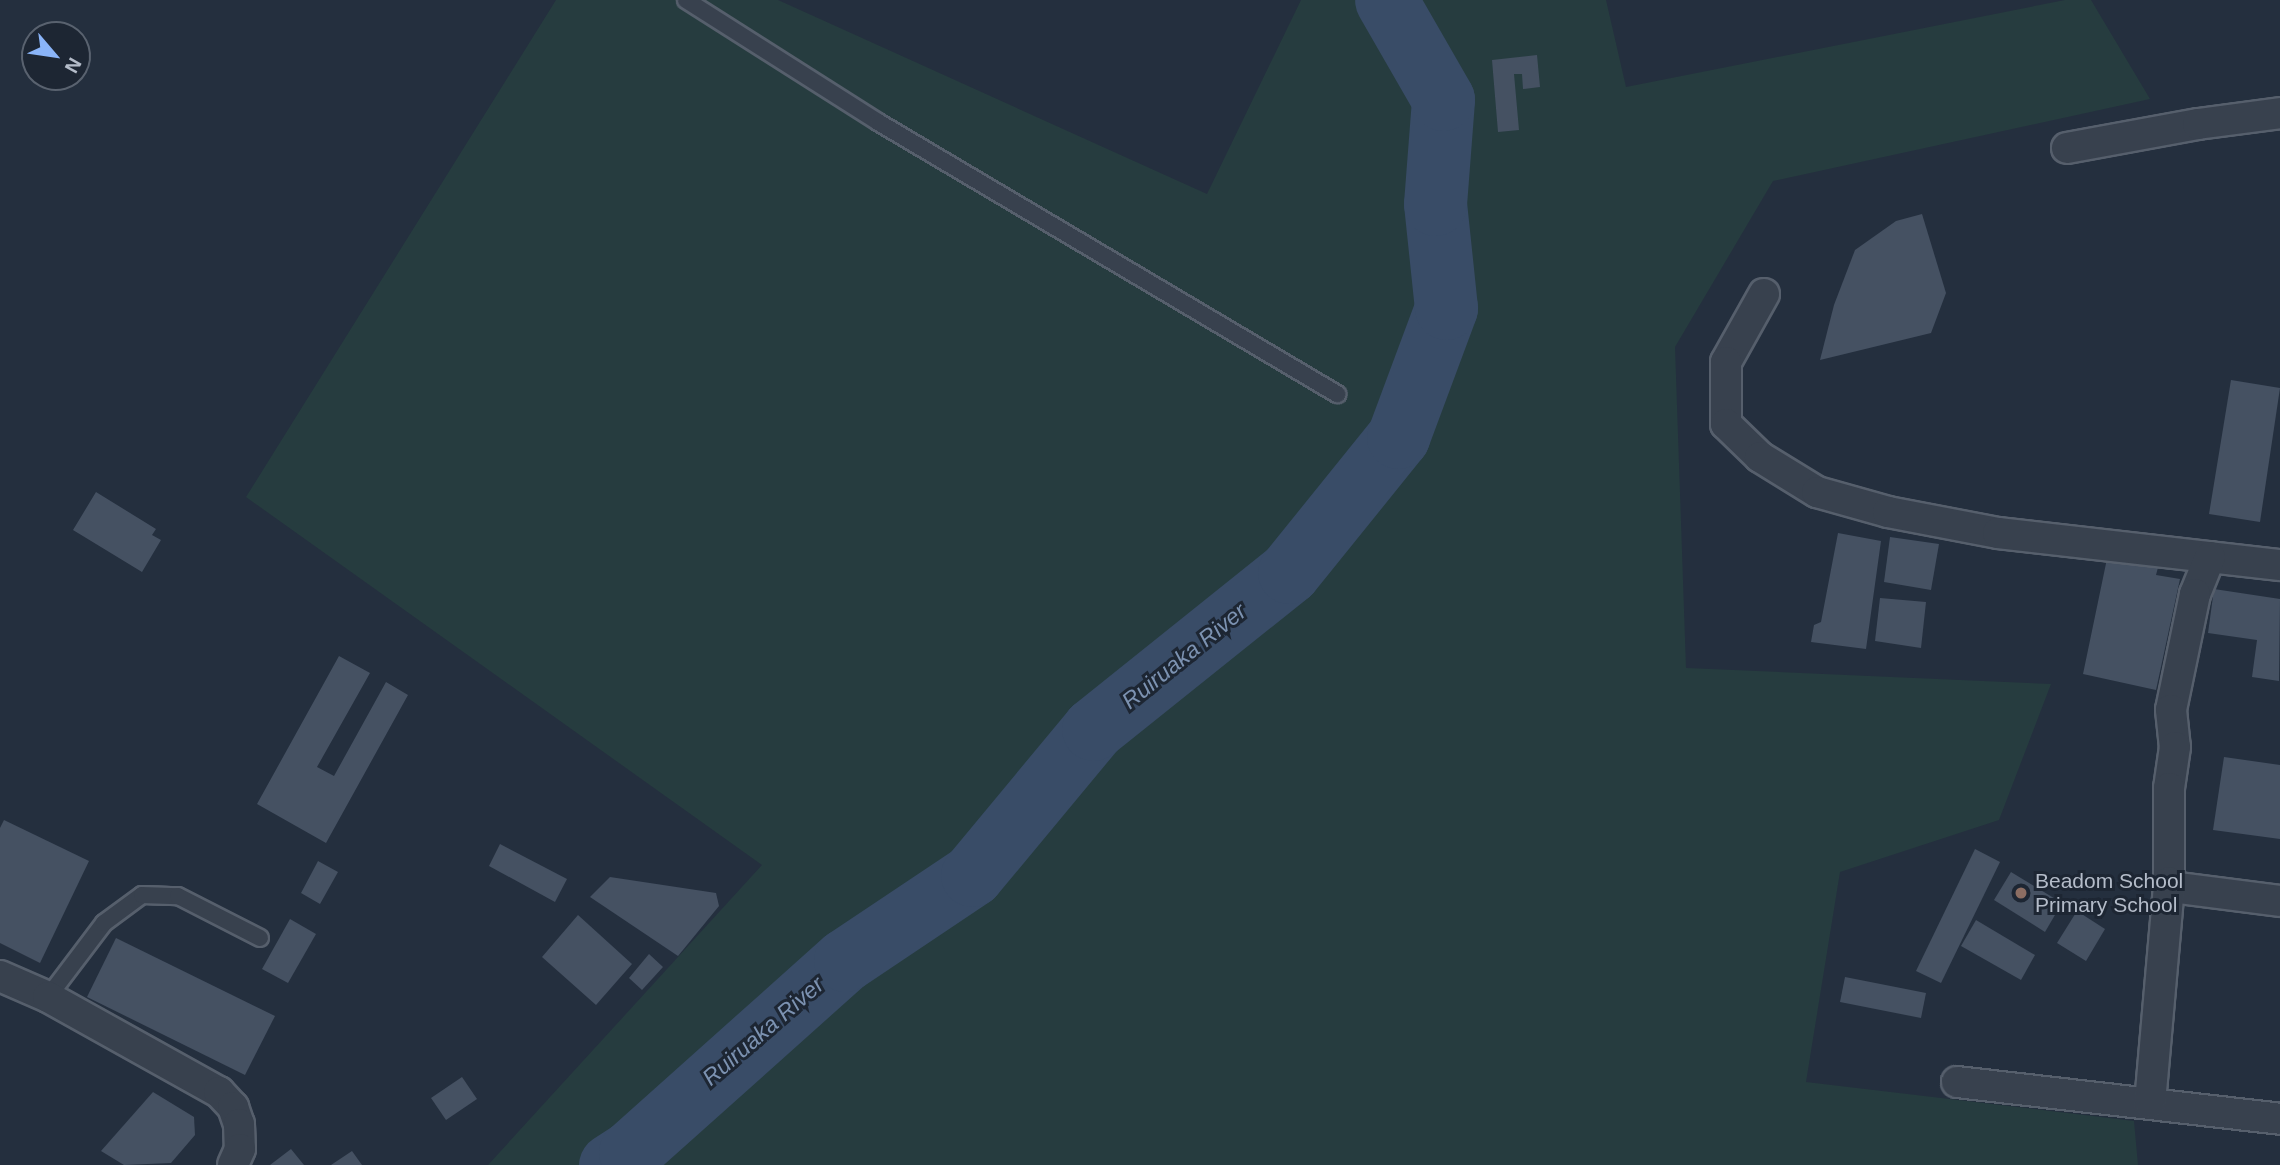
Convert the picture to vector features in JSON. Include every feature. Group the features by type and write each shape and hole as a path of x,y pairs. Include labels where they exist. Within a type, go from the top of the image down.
{"street":[{"path":"2067,148 2198,124 2280,113"},
{"path":"1764,294 1726,362 1726,424 1760,457 1817,492 1888,512 1998,533 2280,565"},
{"path":"2150,1103 2169,884 2169,788 2175,747 2171,710 2195,594 2210,557"},
{"path":"2169,884 2280,901"},
{"path":"0,976 48,997 219,1092 233,1107 239,1124 240,1149 233,1165"},
{"path":"1957,1082 2280,1119"}],"lane":[{"path":"686,0 878,122 1337,394"},
{"path":"48,997 104,923 142,895 178,896 260,938"}],"green space":[{"path":"556,0 778,0 1207,194 1301,0 1606,0 1626,87 2065,0 2091,0 2150,99 1773,181 1675,347 1686,668 2051,684 1999,820 1840,872 1806,1082 2134,1121 2138,1165 488,1165 762,865 246,497"}],"building":[{"path":"1537,55 1540,87 1523,89 1522,74 1514,74 1519,130 1498,132 1492,60"},
{"path":"1922,214 1946,293 1931,333 1820,360 1834,305 1855,250 1896,221"},
{"path":"2231,380 2280,388 2260,522 2209,514"},
{"path":"96,492 156,529 152,535 161,540 142,572 73,530"},
{"path":"1838,533 1881,541 1866,649 1811,642 1814,625 1821,622"},
{"path":"1890,537 1939,544 1931,590 1884,582"},
{"path":"2109,549 2160,560 2156,575 2180,579 2156,690 2083,674"},
{"path":"2214,589 2280,599 2279,681 2252,677 2257,640 2208,633"},
{"path":"1880,598 1926,602 1921,648 1875,641"},
{"path":"339,656 370,673 317,767 334,776 386,682 408,695 326,843 257,804"},
{"path":"2224,757 2280,765 2280,839 2213,830"},
{"path":"4,820 89,861 40,963 0,943 0,828"},
{"path":"500,844 567,879 555,902 489,866"},
{"path":"1975,849 2000,862 1941,983 1916,971"},
{"path":"318,861 338,872 320,904 301,893"},
{"path":"2011,872 2062,903 2045,932 1994,900"},
{"path":"610,877 716,893 719,906 678,956 590,897"},
{"path":"2077,911 2105,929 2086,961 2057,943"},
{"path":"578,915 632,964 596,1005 542,957"},
{"path":"290,919 316,934 288,983 262,969"},
{"path":"1976,920 2035,955 2021,980 1961,946"},
{"path":"116,938 275,1016 245,1075 87,997"},
{"path":"649,954 663,967 642,990 629,978"},
{"path":"1845,977 1926,993 1921,1018 1840,1002"},
{"path":"462,1077 477,1099 446,1120 431,1098"},
{"path":"153,1092 194,1117 195,1135 171,1163 124,1165 101,1151"},
{"path":"291,1149 304,1165 270,1165"},
{"path":"352,1151 362,1165 331,1165"}],"waterway":[{"name":"Ruiruaka River","path":"610,1165 630,1152 845,960 972,875 1093,729 1289,572 1398,437 1446,308 1435,204 1443,99 1386,0"}],"place":[{"name":"Beadom School Primary School","path":"2021,893"}]}
